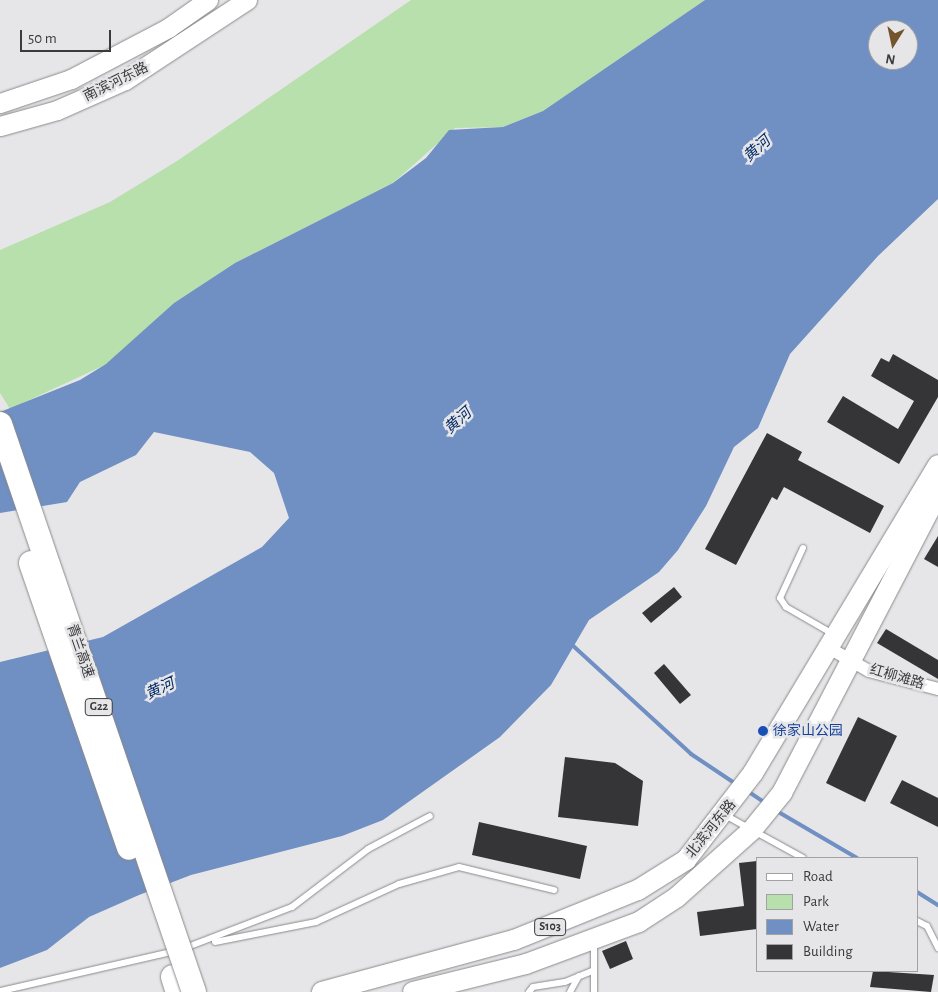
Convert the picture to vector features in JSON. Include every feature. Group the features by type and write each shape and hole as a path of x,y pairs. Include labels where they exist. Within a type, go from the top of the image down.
{"highway":[{"name":"青兰高速","path":"0,424 194,992"},
{"name":"青兰高速","path":"0,472 176,987"}],"main road":[{"name":"南滨河东路","path":"0,103 71,79 168,28 208,0"},
{"name":"南滨河东路","path":"0,126 57,110 125,80 247,0"},
{"name":"北滨河东路","path":"322,992 514,940 578,917 638,890 686,860 730,807 753,773 835,643 938,465"},
{"name":"北滨河东路","path":"412,992 594,942 639,922 677,897 758,824 782,793 938,494"}],"street":[{"name":"红柳滩路","path":"835,643 852,662 869,671 938,689"}],"lane":[{"path":"803,548 782,588 782,603 835,643"},
{"path":"730,807 758,824 802,857"},
{"path":"200,944 292,907 368,849 430,816"},
{"path":"1,991 200,944 316,922 399,884 459,868 554,890"},
{"path":"918,922 927,926 938,948"},
{"path":"594,942 594,992"},
{"path":"529,992 534,987 579,976 594,970"},
{"path":"570,992 579,976"}],"green space":[{"path":"411,0 705,0 543,111 503,127 455,128 393,183 235,263 174,303 107,364 10,409 0,393 0,250 110,202 177,161"}],"water":[{"name":"黄河","path":"705,0 938,0 938,199 878,256 790,354 758,428 734,447 706,506 678,550 659,572 589,620 551,685 500,737 383,820 342,836 191,875 139,895 89,917 47,950 0,968 0,662 103,637 262,547 289,518 274,473 250,452 154,432 136,455 80,482 67,502 0,513 0,412 80,380 106,364 174,303 235,263 393,183 426,158 449,130 503,127 543,111"}],"building":[{"path":"893,354 938,380 938,397 899,464 827,422 843,396 898,429 914,401 871,376 881,358 889,362"},
{"path":"767,433 802,452 798,460 884,506 870,533 784,487 777,500 772,497 736,565 705,549"},
{"path":"938,536 938,567 924,559"},
{"path":"674,587 682,597 651,623 642,613"},
{"path":"886,629 938,660 938,679 877,643"},
{"path":"664,664 691,695 680,704 654,673"},
{"path":"858,717 897,736 865,802 826,783"},
{"path":"565,757 615,763 643,781 638,826 558,817"},
{"path":"902,780 938,798 938,827 890,803"},
{"path":"479,822 587,846 580,879 472,855"},
{"path":"756,861 756,929 700,936 697,912 744,906 739,863"},
{"path":"626,941 633,959 610,969 602,951"},
{"path":"873,972 934,975 931,992 870,987"}],"waterway":[{"path":"570,643 691,754 736,784"},
{"path":"746,790 765,803"},
{"path":"775,810 855,857"},
{"path":"918,893 938,905"}],"place":[{"name":"徐家山公园","path":"763,731"}]}
